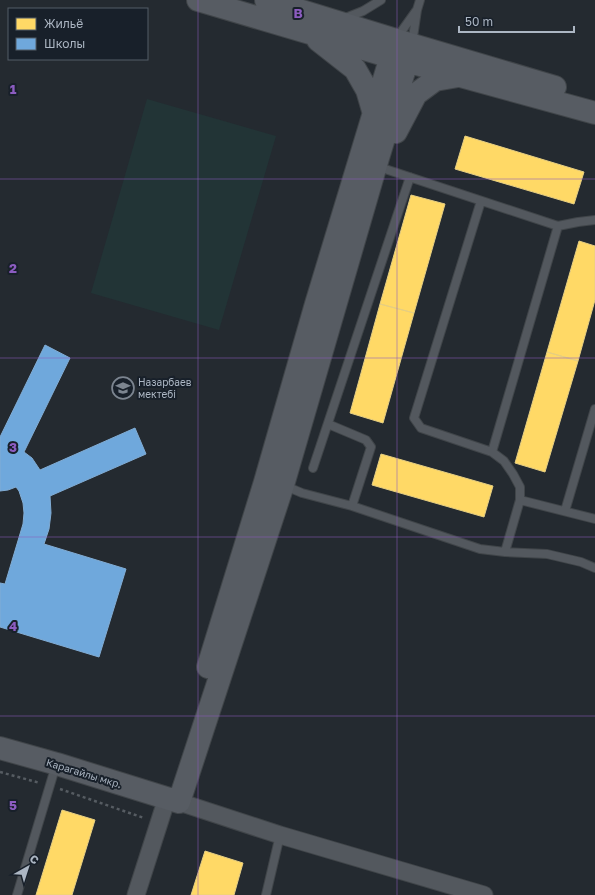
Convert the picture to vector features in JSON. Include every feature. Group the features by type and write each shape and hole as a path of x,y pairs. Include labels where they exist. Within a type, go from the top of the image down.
{"street":[{"path":"198,0 307,32 401,51 595,99"},
{"path":"266,0 337,22 459,76 595,113"},
{"path":"307,32 355,69 367,90 374,114"},
{"path":"274,483 314,312 374,114 401,51"},
{"path":"136,895 160,823 173,800 377,162 401,51"},
{"path":"377,162 416,94 435,80 459,76"},
{"name":"Карагайлы мкр.","path":"0,748 173,800"},
{"path":"173,800 280,835 484,895"}],"lane":[{"path":"337,22 363,11 381,0"},
{"path":"401,51 420,0"},
{"path":"401,51 417,10"},
{"path":"377,162 410,177 558,226 595,220"},
{"path":"313,468 410,177"},
{"path":"481,201 414,418 421,428 492,452 504,461 513,474 520,487 520,500 505,552"},
{"path":"492,452 558,226"},
{"path":"565,511 595,409"},
{"path":"328,424 366,440 371,447 352,506"},
{"path":"274,483 302,493 352,506 480,549 547,554 580,562 595,568"},
{"path":"520,500 595,519"},
{"path":"17,895 57,764"},
{"path":"266,895 280,835"}],"path":[{"path":"0,772 50,786 160,823"}],"shaded area":[{"path":"147,99 276,136 219,330 91,293"}],"building: Жильё":[{"path":"465,136 584,172 574,204 455,169"},
{"path":"411,195 445,204 414,313 380,304"},
{"path":"579,241 595,246 595,300 578,361 547,352"},
{"path":"380,304 414,313 383,423 350,413"},
{"path":"547,352 578,361 545,472 515,463"},
{"path":"381,454 493,486 484,517 372,485"},
{"path":"62,810 95,820 72,895 36,895"},
{"path":"205,851 243,863 234,895 191,895"}],"building: Школы":[{"path":"45,345 70,358 24,452 32,458 40,470 135,428 146,454 50,496 51,513 49,529 44,544 126,569 99,657 0,627 0,583 5,584 23,524 24,513 23,503 16,487 0,491 0,437"}],"place":[{"name":"Назарбаев мектебі","path":"123,388"}]}
